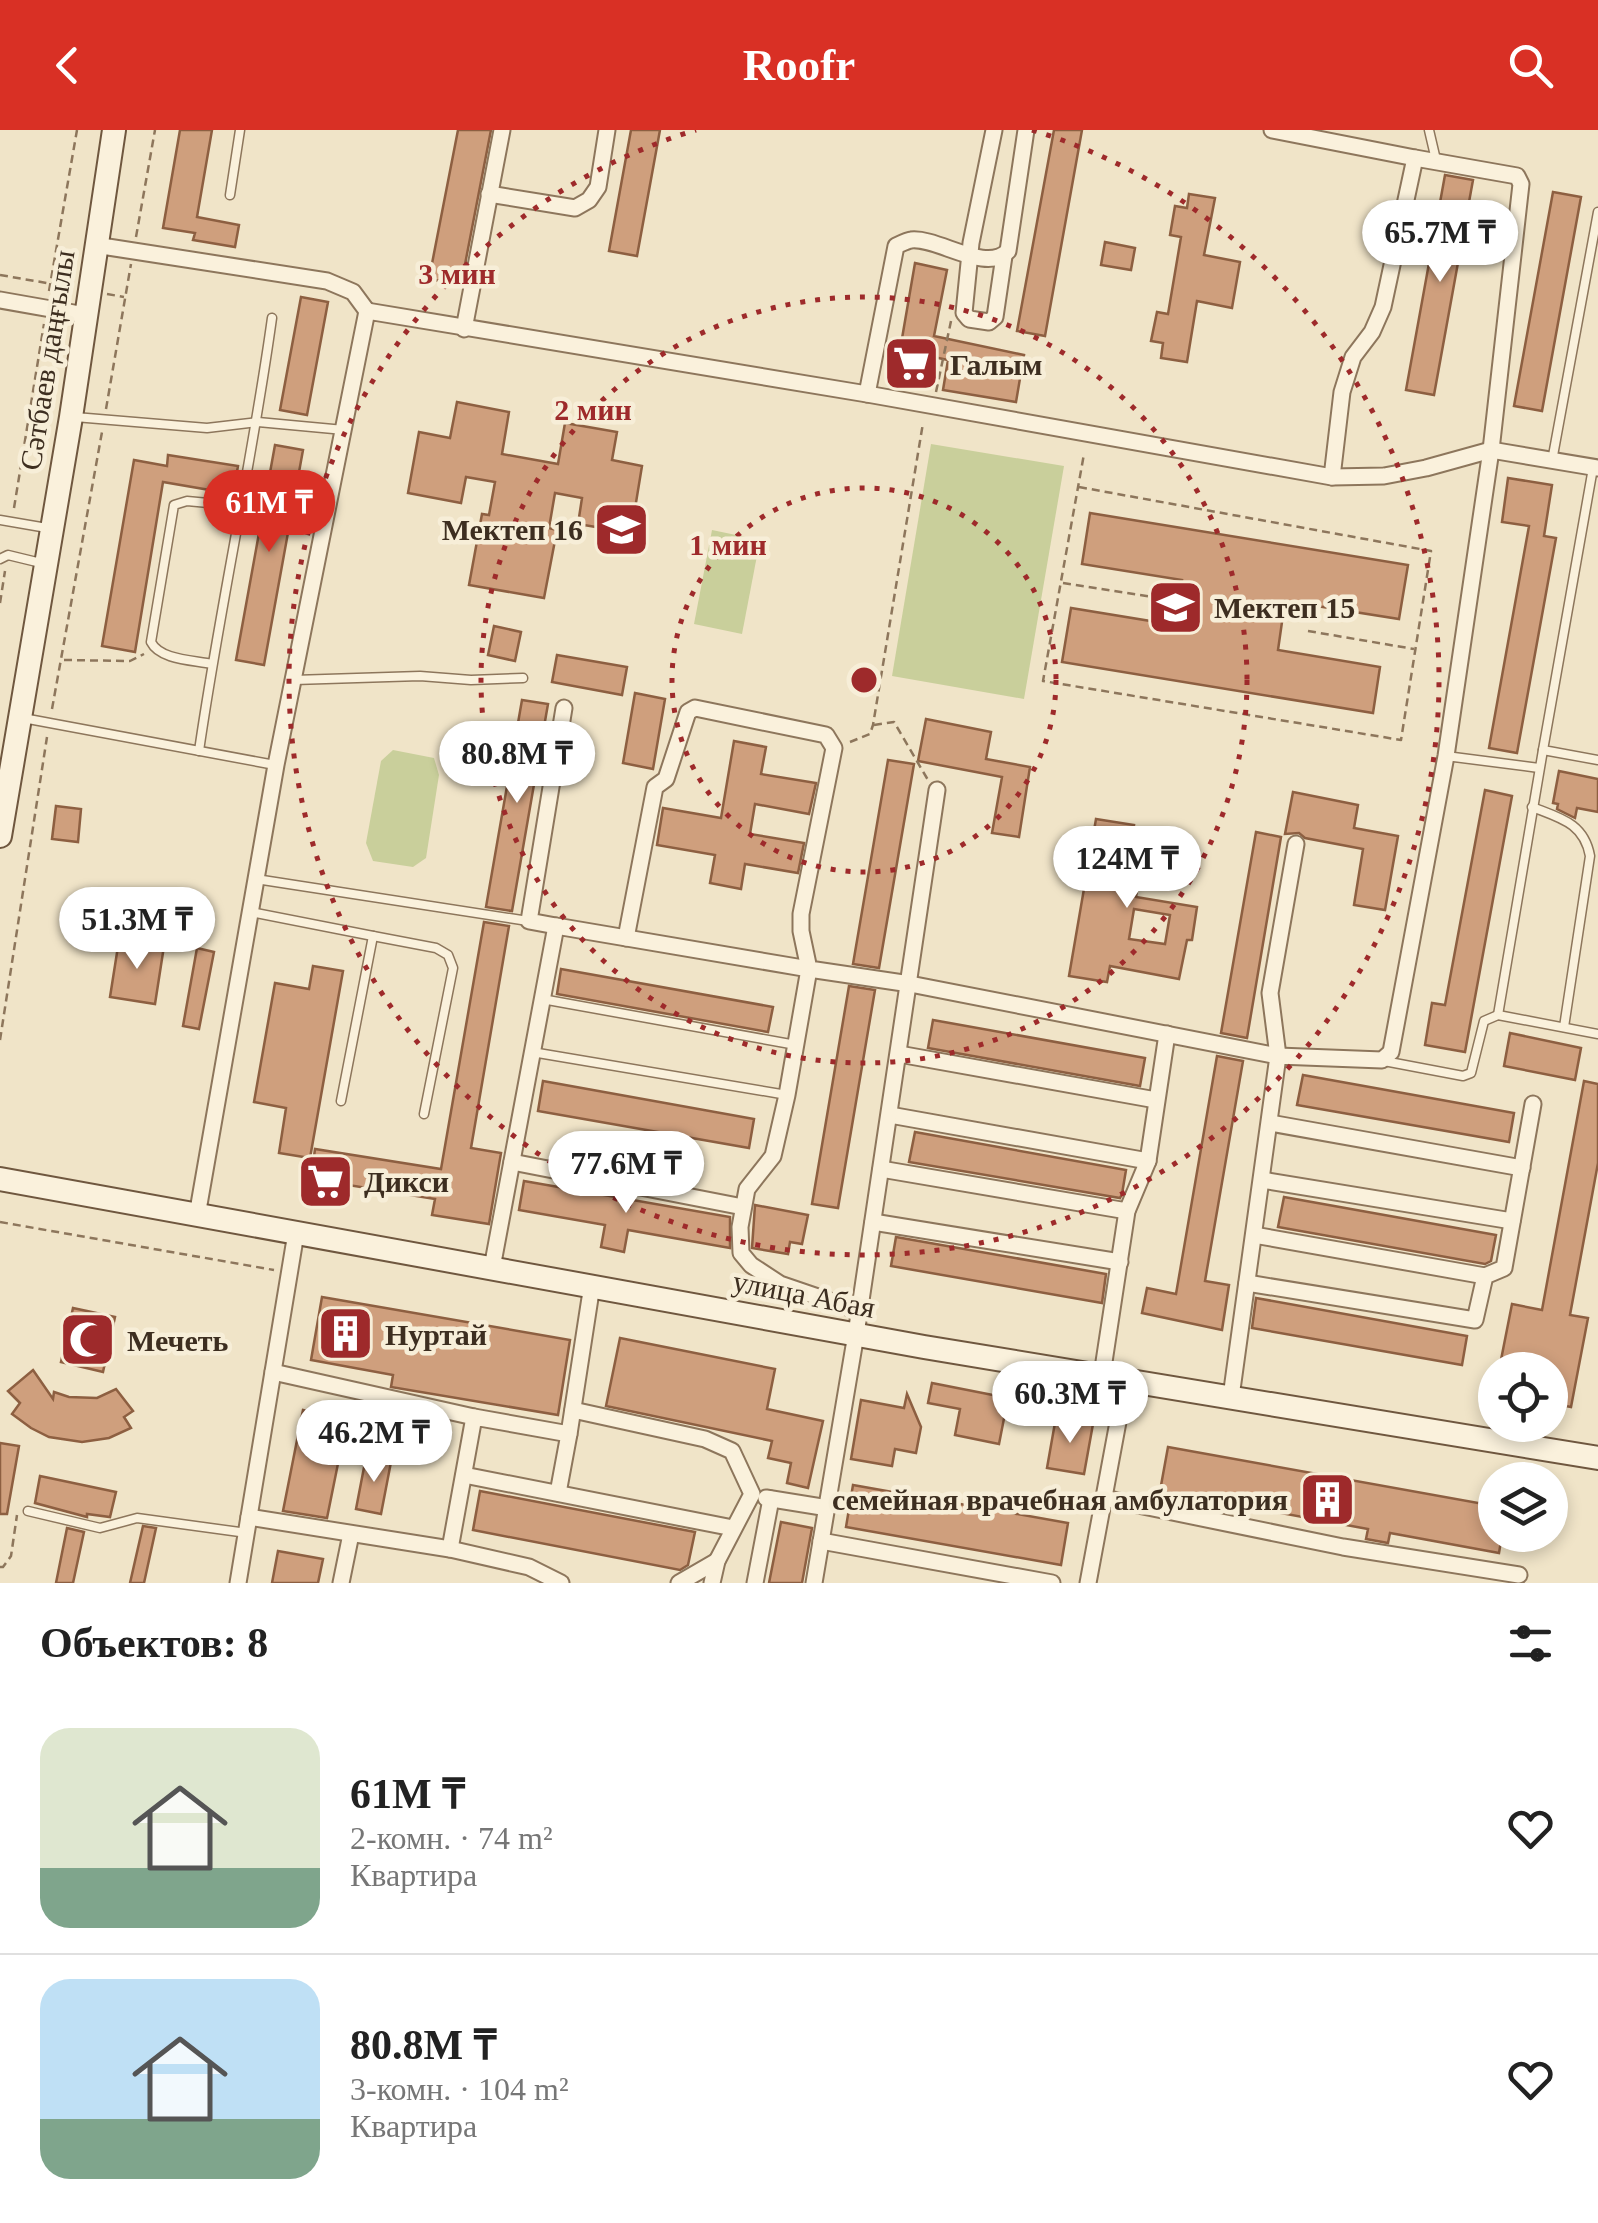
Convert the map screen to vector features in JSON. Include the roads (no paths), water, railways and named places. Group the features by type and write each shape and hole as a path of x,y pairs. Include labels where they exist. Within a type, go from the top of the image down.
{"street":[{"name":"Сәтбаев даңғылы","path":"0,836 114,130"},
{"path":"464,329 502,130"},
{"path":"489,194 575,208 589,200 598,187 607,130"},
{"path":"994,130 964,313 968,318 989,322 996,317 1000,258 1008,251 1026,130"},
{"path":"564,708 530,922 910,984 1278,1056 1382,1060 1391,1052 1446,756 1490,450 1521,184 1517,176 1272,130"},
{"path":"1332,477 1342,392 1352,357 1372,332 1384,307 1415,158"},
{"path":"867,394 896,246 913,239 971,255 1000,258"},
{"path":"95,245 327,280 353,292 367,311 1332,477 1384,476 1490,450 1596,468"},
{"path":"0,300 85,315"},
{"path":"198,1216 276,765 367,311"},
{"path":"626,938 654,787 666,779 688,712 695,708 826,735 834,748 801,914 800,931 809,970 773,1156 755,1177 743,1207 740,1239 742,1252 751,1265 858,1323"},
{"path":"814,1583 858,1323 937,790"},
{"path":"1231,1397 1278,1056 1270,993 1296,844"},
{"path":"492,1268 556,926"},
{"path":"1102,1375 1128,1211 1148,1160 1167,1034"},
{"path":"899,1054 1156,1100"},
{"path":"1254,1235 1485,1276 1504,1268 1533,1104"},
{"path":"890,1114 1148,1160"},
{"path":"1270,1123 1522,1168"},
{"path":"512,1162 743,1207"},
{"path":"881,1169 1128,1211"},
{"name":"улица Абая","path":"0,1179 592,1285 858,1323 1102,1375 1598,1458"},
{"path":"1262,1180 1512,1221"},
{"path":"873,1222 1120,1262"},
{"path":"238,1583 296,1233"},
{"path":"1246,1283 1475,1320 1485,1276"},
{"path":"558,1494 592,1285"},
{"path":"273,1372 570,1434"},
{"path":"1088,1583 1126,1379"},
{"path":"573,1410 720,1443 732,1451 752,1494 717,1561 712,1583"},
{"path":"450,1549 474,1417"},
{"path":"464,1475 734,1528"},
{"path":"752,1494 828,1508"},
{"path":"1104,1498 1343,1547 1520,1576"},
{"path":"754,1583 772,1499"},
{"path":"248,1525 351,1534 450,1549 529,1567 561,1583"},
{"path":"341,1583 351,1534"},
{"path":"821,1541 1052,1583"},
{"path":"679,1583 717,1561"}],"lane":[{"path":"230,195 240,130"},
{"path":"1429,130 1437,162"},
{"path":"1552,461 1598,212"},
{"path":"199,750 258,422 272,318"},
{"path":"70,417 207,428 258,422 344,430"},
{"path":"1498,1014 1539,768 1596,468"},
{"path":"212,664 162,654 151,642 174,505 186,501 240,506"},
{"path":"0,520 52,528"},
{"path":"4,557 45,564"},
{"path":"294,680 523,678"},
{"path":"19,718 276,765"},
{"path":"1543,750 1598,760"},
{"path":"1446,756 1539,768"},
{"path":"1532,807 1572,822 1588,842 1590,856 1564,1027"},
{"path":"256,879 530,922"},
{"path":"250,912 436,948 448,955 453,968 424,1114"},
{"path":"341,1101 373,936"},
{"path":"542,999 796,1045"},
{"path":"1382,1060 1463,1076 1471,1072 1484,1021 1498,1014 1598,1034"},
{"path":"532,1052 787,1095"},
{"path":"28,1511 100,1528 137,1518 248,1525"}],"place":[{"name":"Галым","path":"911,364"},
{"name":"Мектеп 16","path":"622,529"},
{"name":"Мектеп 15","path":"1175,607"},
{"name":"Дикси","path":"325,1181"},
{"name":"Нуртай","path":"346,1334"},
{"name":"Мечеть","path":"88,1340"},
{"name":"семейная врачебная амбулатория","path":"1327,1499"}]}
